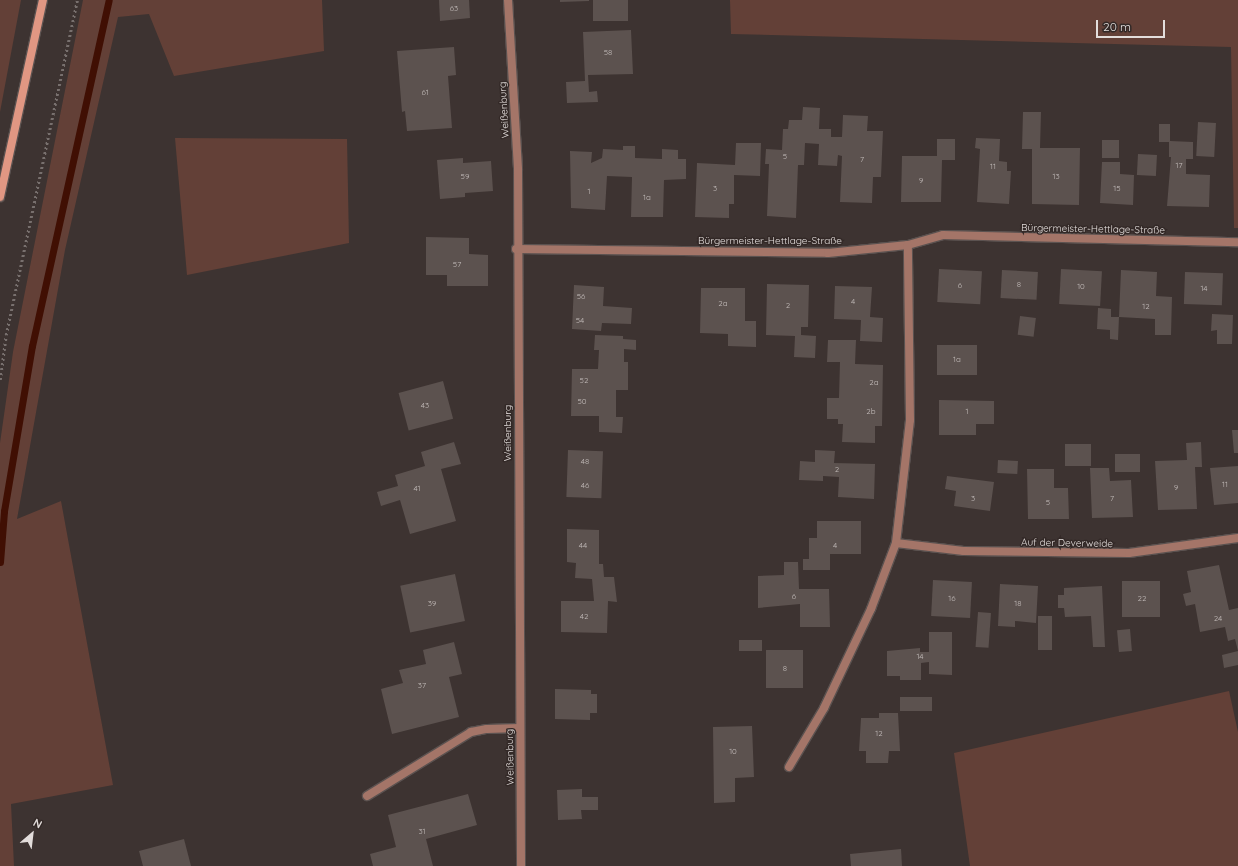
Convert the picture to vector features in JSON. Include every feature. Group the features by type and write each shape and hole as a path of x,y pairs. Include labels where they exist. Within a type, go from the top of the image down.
{"main road":[{"path":"0,197 43,0"}],"street":[{"name":"Weißenburg","path":"508,0 518,170 516,249 521,866"},
{"name":"Bürgermeister-Hettlage-Straße","path":"516,249 828,253 908,245 943,236 1238,242"},
{"path":"789,767 824,708 871,609 896,543 910,420 908,245"},
{"name":"Auf der Deverweide","path":"896,543 964,552 1129,554 1238,538"},
{"path":"367,796 471,732 488,729 519,728"}],"path":[{"path":"0,380 6,335 77,0"}],"shaded area":[{"path":"0,0 21,0 0,112"},
{"path":"83,0 322,0 324,51 174,76 149,14 118,17 65,250 17,519 61,501 113,785 11,804 14,866 0,866 0,443 13,352"},
{"path":"730,0 1238,0 1238,228 1234,228 1231,47 731,34"},
{"path":"175,138 347,139 349,243 187,275"},
{"path":"1229,691 1238,732 1238,866 970,866 954,753"}],"building":[{"path":"439,0 469,0 470,18 440,21"},
{"path":"560,0 589,0 589,1 560,2"},
{"path":"593,0 628,0 628,21 593,21"},
{"path":"631,30 633,74 588,75 589,92 597,91 598,102 567,103 566,82 585,81 583,32"},
{"path":"454,47 456,75 448,76 452,128 407,131 405,111 402,112 397,51"},
{"path":"803,107 820,108 819,129 831,129 831,137 842,137 843,115 868,116 867,131 883,131 881,177 873,177 872,203 840,202 842,156 838,155 837,166 818,165 819,144 805,143 804,165 798,165 796,218 767,216 769,164 765,164 766,149 782,150 783,129 788,129 789,120 802,120"},
{"path":"1023,112 1041,112 1040,148 1080,148 1079,205 1032,204 1032,149 1022,149"},
{"path":"1198,122 1216,123 1214,157 1196,156"},
{"path":"1159,124 1170,124 1170,141 1193,142 1193,159 1186,159 1186,174 1210,175 1209,207 1167,206 1171,157 1169,157 1169,142 1159,142"},
{"path":"976,138 1000,139 999,161 1007,162 1007,171 1011,171 1009,204 977,202 980,149 975,148"},
{"path":"937,139 955,139 955,160 942,160 941,202 901,202 902,156 937,156"},
{"path":"1102,140 1119,140 1119,158 1102,158"},
{"path":"736,143 761,143 760,176 734,175 734,204 729,204 729,218 695,217 697,163 735,165"},
{"path":"623,146 635,146 635,158 662,159 662,149 678,150 678,159 686,159 686,179 664,180 663,217 631,217 632,177 607,176 605,210 571,208 570,151 592,152 591,163 602,158 603,149 623,150"},
{"path":"1138,154 1157,155 1156,176 1137,175"},
{"path":"463,158 463,163 491,161 493,191 465,193 465,197 440,199 437,160"},
{"path":"1102,162 1120,162 1120,174 1134,175 1133,205 1100,203"},
{"path":"426,237 469,238 469,254 488,255 488,286 447,286 447,275 426,275"},
{"path":"939,269 982,271 980,304 937,302"},
{"path":"1061,269 1102,271 1100,306 1059,304"},
{"path":"1002,270 1038,272 1036,300 1001,298"},
{"path":"1121,270 1157,272 1156,296 1172,297 1171,335 1155,335 1155,319 1119,317"},
{"path":"1185,272 1223,273 1222,305 1184,304"},
{"path":"767,284 809,285 808,327 801,327 801,335 816,336 815,358 794,357 795,336 766,335"},
{"path":"574,285 604,287 603,306 632,308 631,324 602,323 601,331 572,329"},
{"path":"835,286 872,287 870,317 883,318 882,342 860,341 861,320 834,319"},
{"path":"701,288 745,288 745,321 756,321 756,347 728,346 728,334 700,333"},
{"path":"1098,308 1111,309 1111,317 1119,317 1118,340 1110,339 1110,330 1097,329"},
{"path":"1212,314 1233,315 1232,344 1217,344 1217,330 1211,331"},
{"path":"1020,316 1036,318 1034,337 1018,335"},
{"path":"595,335 623,336 623,339 636,340 636,350 624,349 624,362 628,362 628,390 616,390 616,417 623,417 622,433 599,432 599,416 571,416 572,369 598,369 599,350 594,350"},
{"path":"828,340 856,340 855,364 883,365 882,426 875,426 875,443 842,442 843,424 838,424 838,419 827,419 827,398 839,398 840,362 827,362"},
{"path":"937,345 977,345 977,375 937,375"},
{"path":"443,381 453,419 409,431 399,393"},
{"path":"939,400 994,401 994,424 976,424 976,435 939,435"},
{"path":"1232,430 1238,430 1238,453 1234,453"},
{"path":"454,442 461,464 441,469 456,521 410,534 400,500 381,506 377,492 398,486 395,475 425,466 421,452"},
{"path":"1201,442 1202,467 1195,467 1197,509 1158,510 1155,461 1187,460 1186,443"},
{"path":"1065,444 1091,444 1091,466 1065,466"},
{"path":"568,450 603,451 601,498 566,497"},
{"path":"815,450 835,451 834,463 875,464 874,499 838,497 839,477 823,476 823,481 799,480 800,461 815,462"},
{"path":"1115,454 1140,454 1140,472 1115,472"},
{"path":"998,460 1018,461 1017,474 997,473"},
{"path":"1238,466 1238,503 1214,505 1210,468"},
{"path":"1090,468 1109,468 1110,481 1131,480 1133,517 1092,518"},
{"path":"1027,469 1054,469 1054,488 1068,488 1069,519 1028,519"},
{"path":"947,476 994,482 990,511 954,506 956,491 945,489"},
{"path":"817,521 861,521 861,554 830,554 830,570 803,570 803,559 809,559 809,538 817,538"},
{"path":"567,529 599,530 599,564 603,564 604,577 614,577 617,602 608,601 607,633 561,632 561,601 594,601 592,579 575,578 576,563 567,562"},
{"path":"784,562 798,562 799,589 829,589 830,627 800,627 800,604 758,608 758,576 784,575"},
{"path":"1219,565 1229,610 1238,608 1238,651 1235,639 1228,641 1225,627 1200,632 1195,604 1186,606 1183,594 1191,592 1187,571"},
{"path":"455,574 465,621 410,633 400,586"},
{"path":"933,580 972,582 970,618 931,616"},
{"path":"1122,581 1160,581 1160,617 1122,617"},
{"path":"1000,584 1038,586 1036,623 1015,621 1015,627 998,626"},
{"path":"1102,586 1105,647 1093,647 1091,616 1065,617 1064,608 1058,608 1058,595 1064,595 1064,588"},
{"path":"978,612 991,613 989,648 976,647"},
{"path":"1038,616 1052,616 1052,650 1038,650"},
{"path":"1130,629 1132,651 1119,652 1117,630"},
{"path":"929,632 952,632 952,675 929,674 929,662 921,663 921,680 900,680 900,676 887,676 887,651 920,648 920,652 929,652"},
{"path":"739,640 762,640 762,651 739,651"},
{"path":"454,642 462,674 449,677 459,717 392,734 381,689 403,683 399,670 426,664 423,650"},
{"path":"766,650 803,650 803,688 766,688"},
{"path":"1238,651 1238,665 1224,668 1222,655"},
{"path":"555,689 591,690 591,694 597,694 597,713 590,713 590,720 555,719"},
{"path":"900,697 932,697 932,711 900,711"},
{"path":"879,713 898,713 900,751 889,751 888,763 866,763 866,751 859,751 861,718 879,718"},
{"path":"752,726 754,777 735,778 735,802 714,803 713,727"},
{"path":"582,789 582,797 598,797 598,810 581,810 582,819 558,820 557,790"},
{"path":"468,794 477,825 426,839 433,866 373,866 370,854 396,847 388,815"},
{"path":"184,839 191,866 143,866 139,851"},
{"path":"901,849 902,866 851,866 850,854"}],"waterway":[{"path":"0,562 4,511 32,346 109,0"}]}
